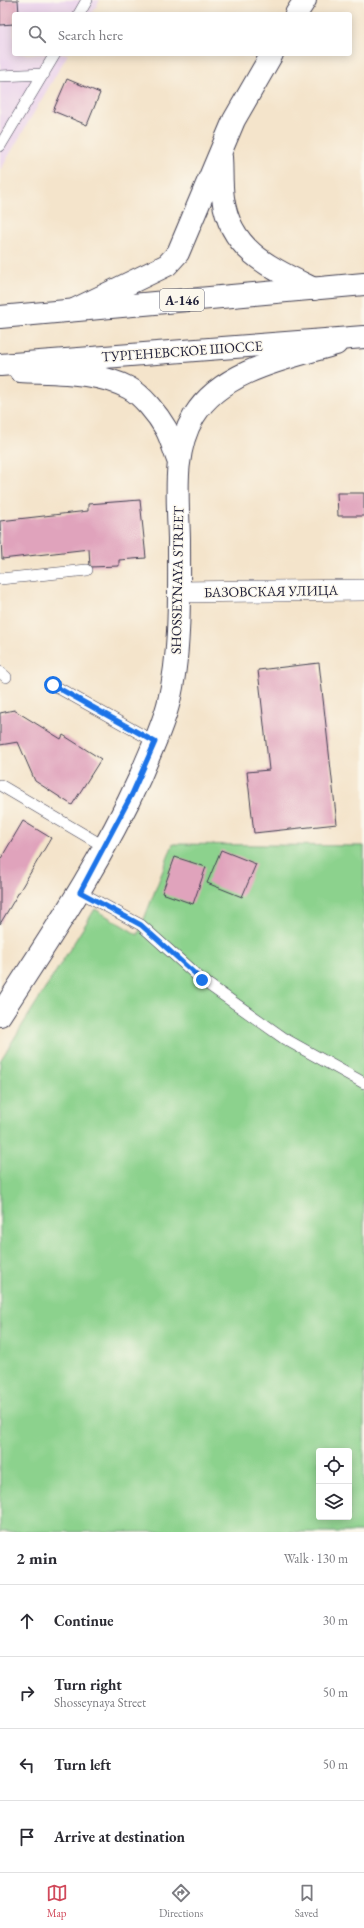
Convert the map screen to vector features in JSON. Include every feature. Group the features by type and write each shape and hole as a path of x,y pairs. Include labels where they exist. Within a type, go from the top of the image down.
{"main road":[{"path":"297,12 305,0"},
{"path":"74,310 167,265 178,253 234,120 271,56"},
{"path":"220,152 223,199 229,220 238,240 251,254 267,266 314,288"},
{"name":"А-146","path":"0,317 364,284"},
{"path":"178,460 194,416 206,402 224,386 250,370 358,338"},
{"name":"ТУРГЕНЕВСКОЕ ШОССЕ","path":"0,365 358,338"},
{"path":"0,371 72,374 102,378 129,388 151,407 166,429 178,460"},
{"name":"SHOSSEYNAYA STREET","path":"0,1015 80,892 105,848 155,742 169,701 176,652 179,592 178,460"}],"street":[{"name":"БАЗОВСКАЯ УЛИЦА","path":"179,592 364,590"}],"lane":[{"path":"80,12 87,0"},
{"path":"0,146 55,56"},
{"path":"0,76 44,74"},
{"path":"0,579 87,570"},
{"path":"53,685 155,742"},
{"path":"0,785 105,848"},
{"path":"80,892 141,925 202,980 285,1040 364,1083"}],"shaded area":[{"path":"0,0 100,0 93,12 12,12 12,56 67,56 0,171"}],"green space":[{"path":"173,844 364,846 364,1532 0,1532 0,1061 95,909 138,935"}],"building":[{"path":"0,0 18,0 19,12 12,12 12,24 0,25"},
{"path":"67,79 100,93 87,125 53,111"},
{"path":"337,493 364,493 364,516 338,516"},
{"path":"140,500 146,558 119,560 119,566 90,567 89,549 2,559 0,521 88,511 88,504"},
{"path":"319,663 337,824 254,833 247,772 269,770 258,670"},
{"path":"14,710 61,739 63,735 101,759 72,805 35,781 18,742 0,745 0,713"},
{"path":"23,821 51,838 0,924 0,860"},
{"path":"221,850 256,864 242,897 207,883"},
{"path":"175,857 206,867 193,904 162,893"}],"route":[{"path":"53,685 155,742 132,794 105,848 80,892 141,925 202,980"}]}
